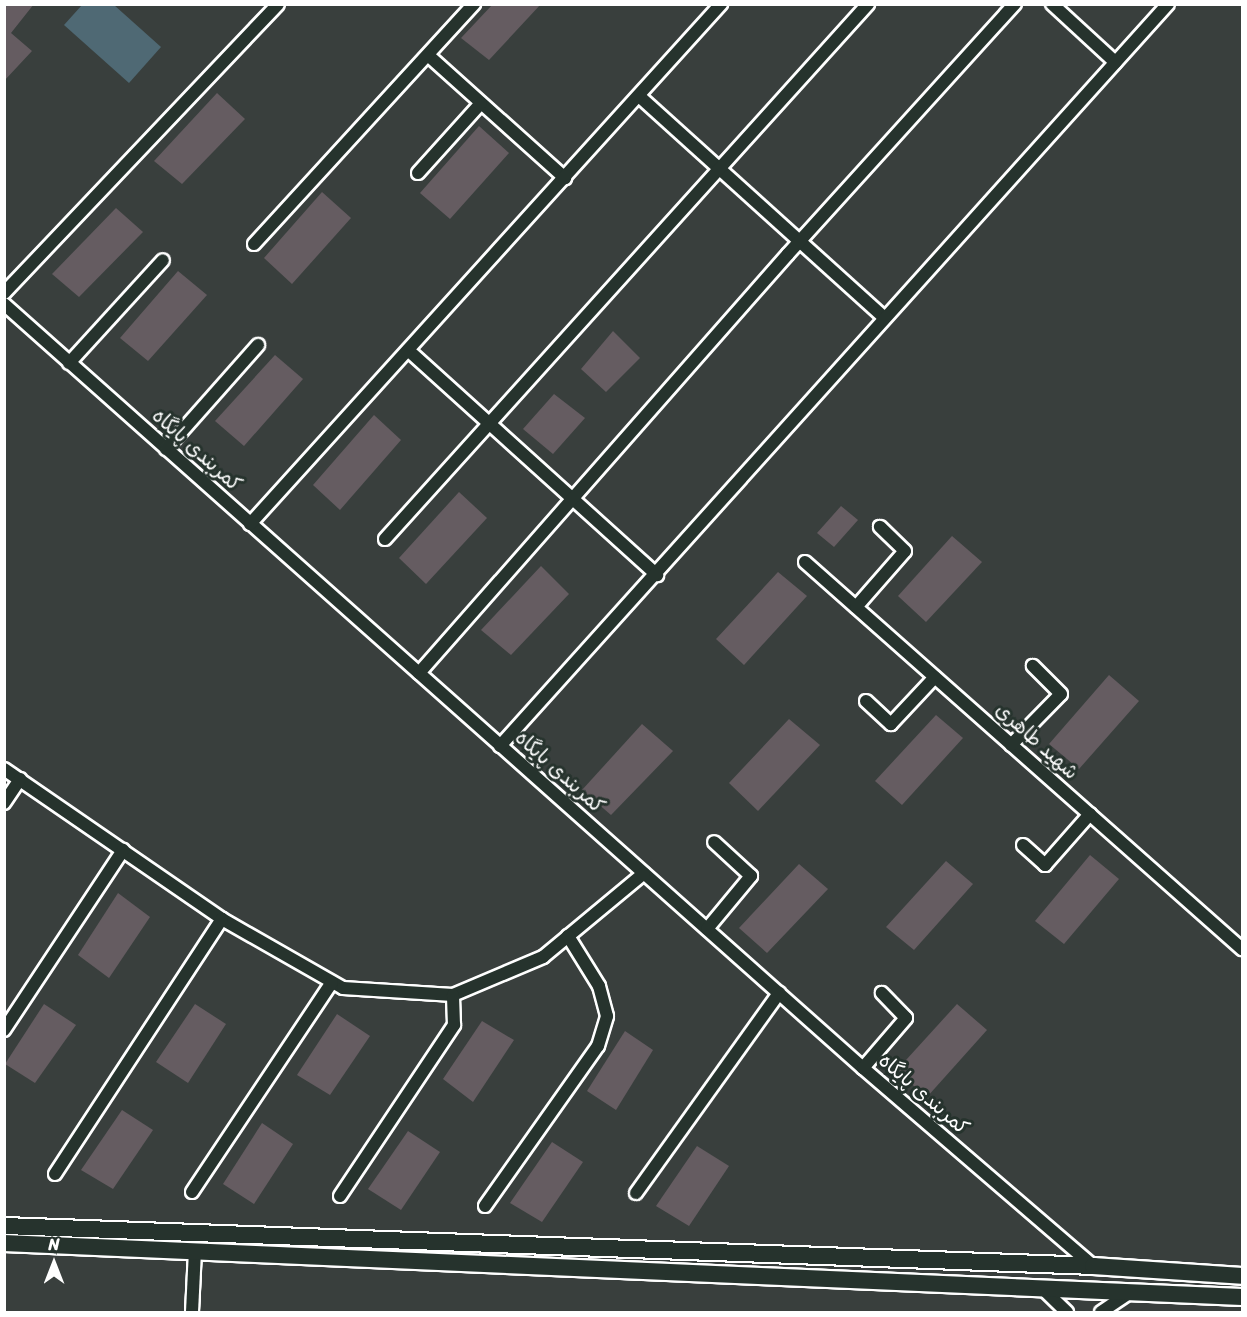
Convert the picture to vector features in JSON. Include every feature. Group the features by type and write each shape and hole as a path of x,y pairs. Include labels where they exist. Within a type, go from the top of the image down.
{"street":[{"path":"4,293 278,4"},
{"path":"254,244 429,56 474,4"},
{"path":"250,524 721,4"},
{"path":"385,539 868,4"},
{"path":"418,673 800,241 1015,4"},
{"path":"1052,4 1115,62"},
{"path":"500,746 657,575 1168,4"},
{"path":"429,56 565,178"},
{"path":"639,96 885,318"},
{"path":"418,173 481,103"},
{"path":"69,363 163,260"},
{"name":"کمربندی پایگاه","path":"4,304 863,1068 1093,1266"},
{"path":"166,448 258,345"},
{"path":"408,350 657,575"},
{"path":"856,607 905,551 880,527"},
{"name":"شهید طاهری","path":"805,562 1242,949"},
{"path":"1011,744 1061,694 1033,666"},
{"path":"866,701 891,724 935,677"},
{"path":"4,769 222,919 343,988 453,995 543,957 644,873"},
{"path":"4,803 20,780"},
{"path":"1023,845 1045,864 1090,814"},
{"path":"706,929 751,876 714,842"},
{"path":"4,1030 123,850"},
{"path":"55,1174 222,919"},
{"path":"485,1206 598,1046 607,1016 599,986 568,936"},
{"path":"192,1192 332,982"},
{"path":"636,1193 779,993"},
{"path":"863,1068 906,1018 882,993"},
{"path":"340,1196 454,1025 453,995"},
{"path":"4,1226 1093,1266 1242,1276"},
{"path":"4,1243 1242,1297"},
{"path":"192,1312 195,1251"},
{"path":"834,1257 834,1278"},
{"path":"1042,1288 1067,1312"},
{"path":"1101,1312 1131,1292"}],"shaded area":[{"path":"5,5 1242,5 1242,1312 5,1312"}],"water":[{"path":"82,5 114,5 161,47 129,83 64,25"}],"building":[{"path":"4,4 34,4 11,33 32,51 4,81"},
{"path":"493,4 541,4 489,60 461,38"},
{"path":"217,93 245,119 182,184 154,161"},
{"path":"479,126 509,153 450,219 420,193"},
{"path":"322,192 351,218 292,284 264,258"},
{"path":"116,208 143,232 79,297 52,274"},
{"path":"178,271 207,295 148,361 120,338"},
{"path":"613,331 640,358 606,392 581,369"},
{"path":"275,355 303,379 244,446 215,421"},
{"path":"554,394 585,418 553,454 523,429"},
{"path":"374,415 401,440 340,510 313,485"},
{"path":"459,492 487,518 426,584 399,558"},
{"path":"841,506 858,520 834,547 817,533"},
{"path":"952,536 982,562 926,622 898,596"},
{"path":"541,566 569,594 511,655 481,630"},
{"path":"778,572 807,596 744,665 716,639"},
{"path":"1109,675 1139,701 1079,769 1049,744"},
{"path":"936,715 963,738 902,805 875,781"},
{"path":"789,719 820,745 758,811 729,783"},
{"path":"642,724 673,751 611,815 582,790"},
{"path":"1090,855 1119,879 1064,944 1035,921"},
{"path":"946,861 973,884 914,950 886,927"},
{"path":"799,864 828,889 767,953 739,928"},
{"path":"118,893 150,917 109,978 78,955"},
{"path":"44,1004 76,1025 35,1083 5,1064"},
{"path":"195,1004 226,1024 188,1083 156,1062"},
{"path":"957,1004 987,1030 927,1097 896,1071"},
{"path":"337,1014 370,1036 330,1095 297,1075"},
{"path":"482,1021 514,1040 473,1102 443,1079"},
{"path":"625,1031 653,1050 616,1110 587,1091"},
{"path":"122,1110 153,1130 113,1189 81,1170"},
{"path":"262,1123 293,1144 254,1204 223,1184"},
{"path":"408,1131 440,1152 401,1210 368,1189"},
{"path":"552,1142 583,1162 542,1222 510,1203"},
{"path":"697,1146 729,1166 689,1226 656,1206"}]}
